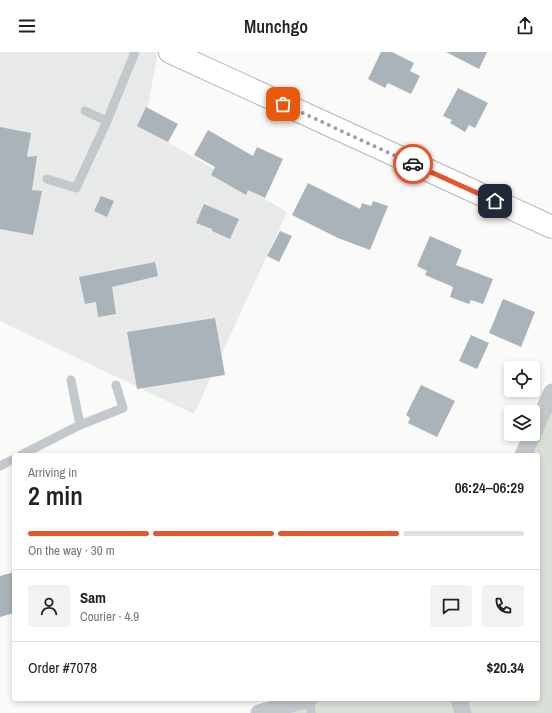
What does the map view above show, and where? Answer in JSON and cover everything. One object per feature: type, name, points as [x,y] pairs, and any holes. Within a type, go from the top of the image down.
[{"type":"street","points":[[170,52],[552,227]]},
{"type":"street","points":[[540,419],[552,392]]},
{"type":"street","points":[[524,453],[530,441]]},
{"type":"street","points":[[259,713],[302,701]]},
{"type":"street","points":[[460,701],[463,713]]},
{"type":"lane","points":[[47,179],[76,188],[107,121],[135,52]]},
{"type":"lane","points":[[85,112],[107,121]]},
{"type":"lane","points":[[71,380],[80,426]]},
{"type":"lane","points":[[25,453],[80,426],[123,408],[116,385]]},
{"type":"lane","points":[[0,466],[12,460]]},
{"type":"lane","points":[[309,701],[311,713]]},
{"type":"shaded area","points":[[0,52],[158,52],[144,128],[287,212],[194,414],[0,321]]},
{"type":"shaded area","points":[[552,401],[552,713],[260,713],[292,701],[540,701],[540,453],[526,453],[532,441],[540,441],[540,425]]},
{"type":"building","points":[[381,52],[392,52],[414,63],[410,71],[420,76],[411,94],[388,83],[385,88],[368,79]]},
{"type":"building","points":[[446,52],[487,52],[479,69]]},
{"type":"building","points":[[458,88],[488,103],[475,128],[469,125],[465,132],[450,123],[452,120],[443,116]]},
{"type":"building","points":[[146,107],[178,124],[168,142],[137,126]]},
{"type":"building","points":[[0,127],[31,133],[27,157],[37,156],[32,190],[42,191],[33,235],[0,229]]},
{"type":"building","points":[[208,130],[253,156],[257,147],[283,159],[265,198],[248,190],[246,195],[211,175],[215,167],[194,155]]},
{"type":"building","points":[[308,183],[360,209],[362,203],[371,206],[373,201],[388,206],[370,250],[338,238],[292,215]]},
{"type":"building","points":[[101,196],[114,201],[107,217],[94,211]]},
{"type":"building","points":[[204,204],[239,219],[230,239],[212,231],[212,229],[196,223]]},
{"type":"building","points":[[280,231],[292,236],[279,262],[267,256]]},
{"type":"building","points":[[430,236],[462,250],[456,265],[493,279],[483,304],[471,300],[469,304],[450,297],[453,287],[425,275],[427,271],[417,266]]},
{"type":"building","points":[[155,262],[158,276],[112,287],[116,314],[98,317],[96,302],[85,304],[79,277]]},
{"type":"building","points":[[503,299],[535,312],[521,347],[489,333]]},
{"type":"building","points":[[215,318],[225,375],[137,389],[127,332]]},
{"type":"building","points":[[471,335],[489,343],[477,369],[459,361]]},
{"type":"building","points":[[421,385],[455,401],[437,437],[408,423],[410,418],[406,415]]},
{"type":"building","points":[[12,573],[12,614],[0,617],[0,576]]},
{"type":"way so far","points":[[283,104],[413,164]]},
{"type":"route","points":[[413,164],[495,201]]}]
